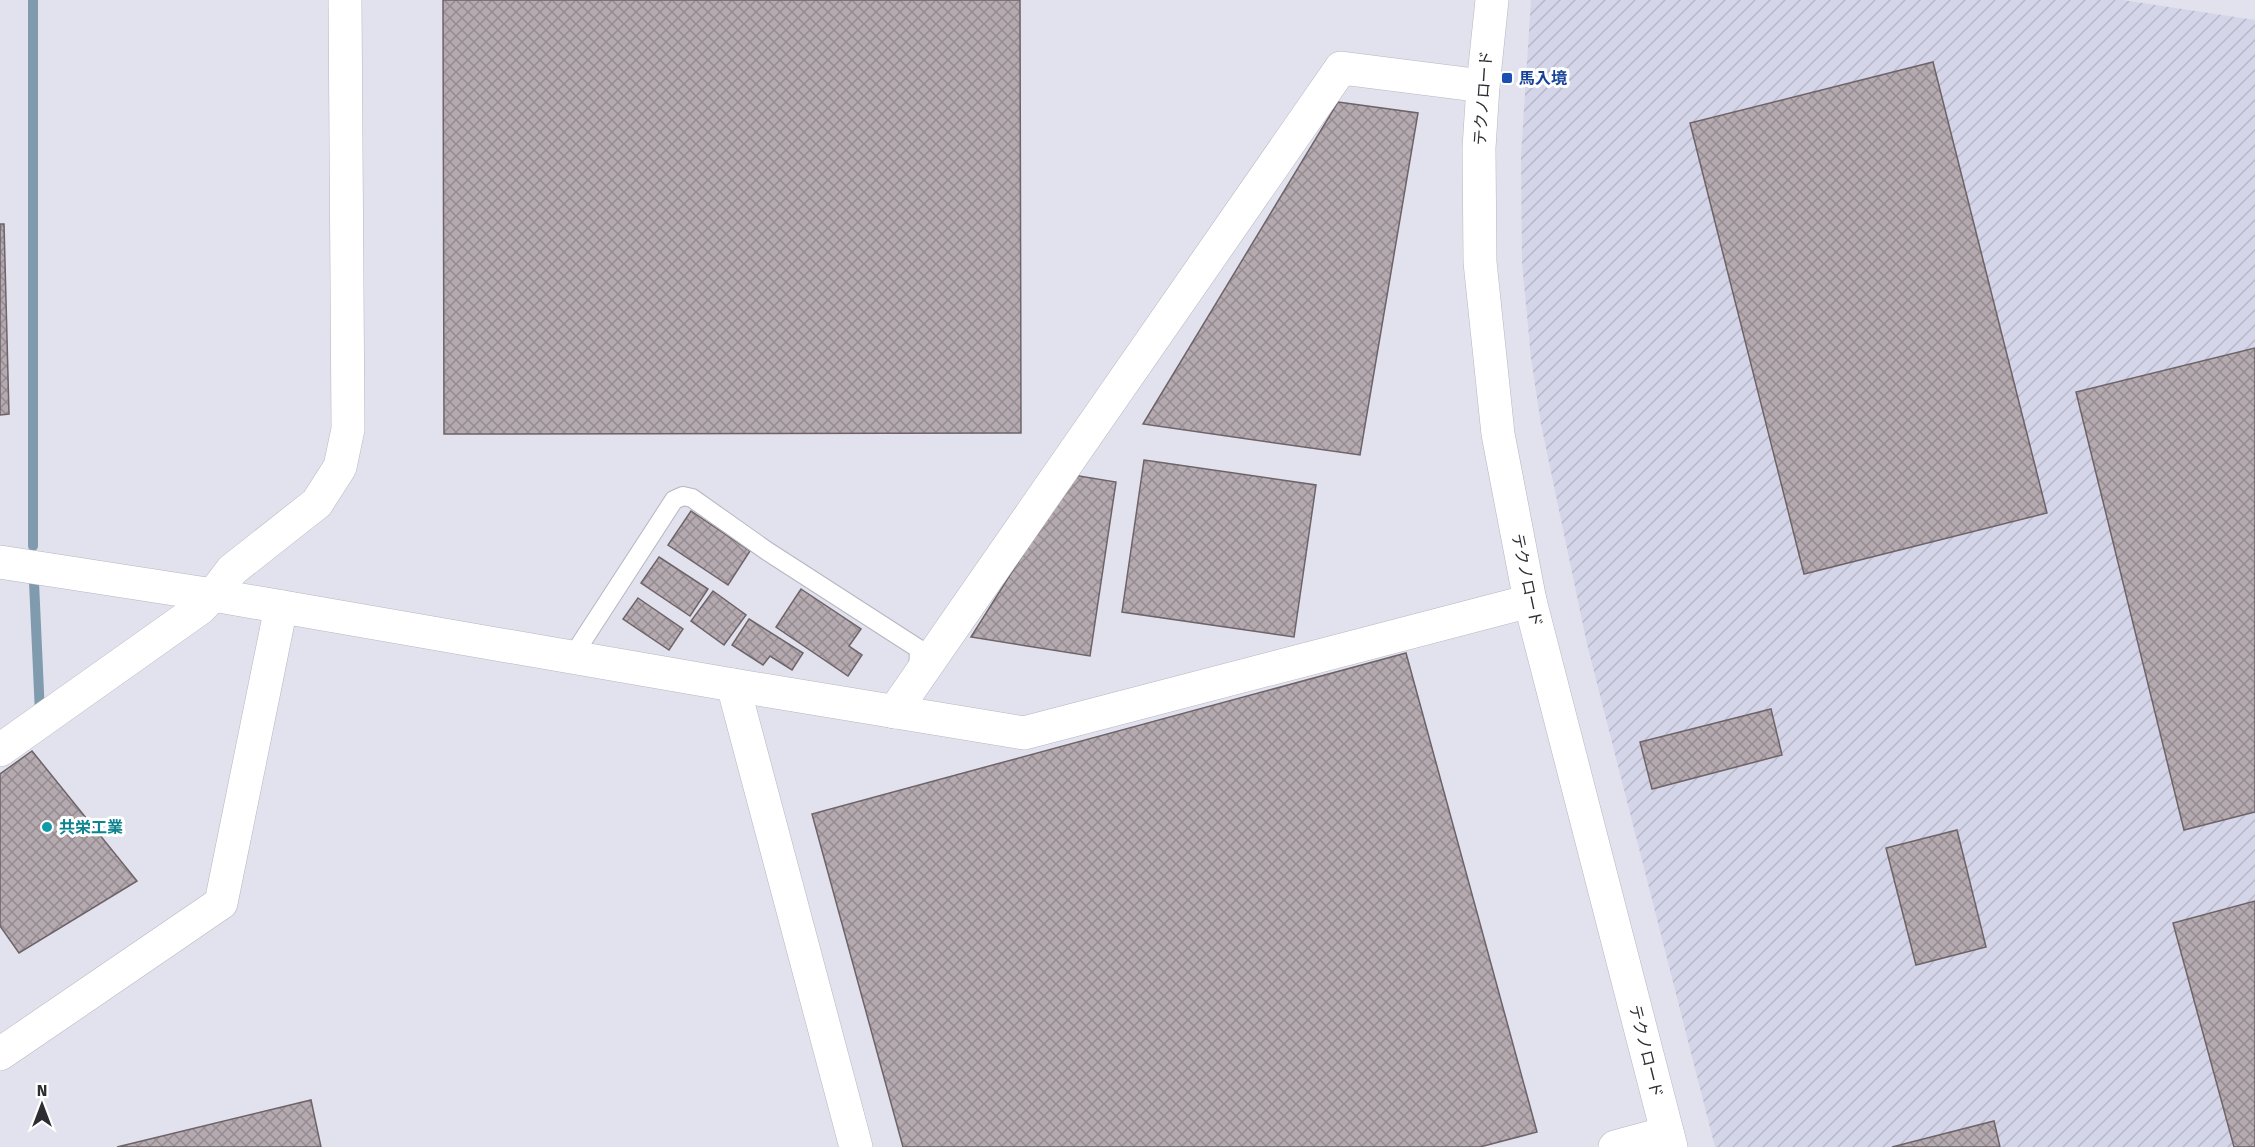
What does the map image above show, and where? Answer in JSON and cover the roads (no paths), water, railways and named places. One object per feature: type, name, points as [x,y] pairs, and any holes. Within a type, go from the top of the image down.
[{"type":"street","points":[[0,750],[199,609],[213,596],[232,570],[317,503],[340,467],[348,429],[345,0]]},
{"type":"street","name":"テクノロード","points":[[1492,0],[1482,86],[1479,148],[1480,262],[1498,434],[1530,601],[1669,1140]]},
{"type":"street","points":[[894,712],[1341,69],[1482,86]]},
{"type":"street","points":[[0,562],[281,607],[733,686],[1024,733],[1530,601]]},
{"type":"street","points":[[0,1054],[221,903],[281,607]]},
{"type":"street","points":[[733,686],[856,1147]]},
{"type":"street","points":[[1615,1147],[1669,1140]]},
{"type":"lane","points":[[572,657],[674,500],[683,496],[692,498],[767,551],[919,649],[918,677]]},
{"type":"waterway","points":[[33,0],[33,546]]},
{"type":"waterway","points":[[34,582],[40,714]]},
{"type":"place","name":"馬入境","points":[[1507,78]]},
{"type":"place","name":"共栄工業","points":[[47,827]]}]
